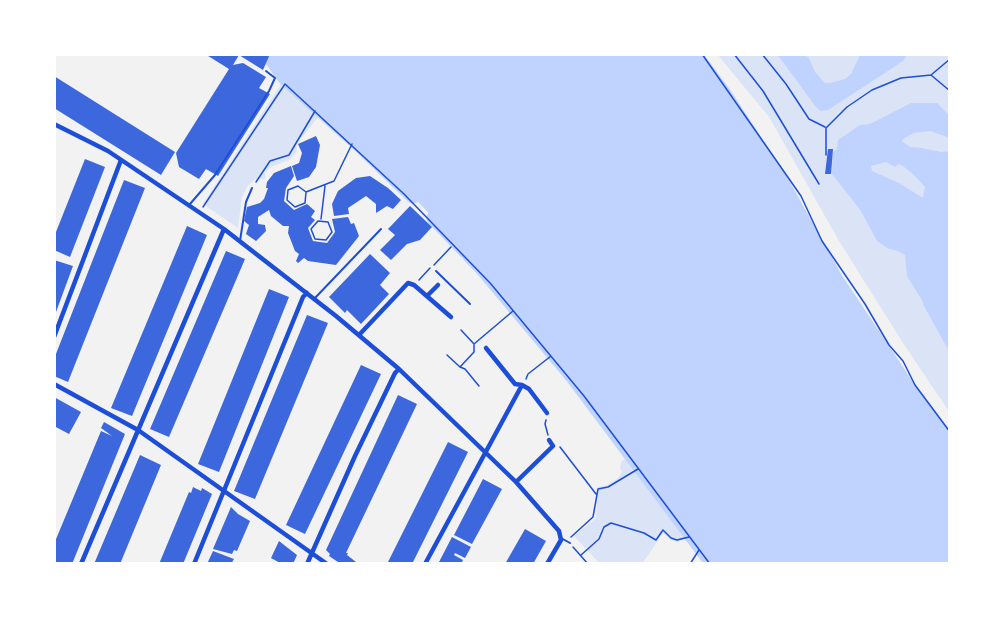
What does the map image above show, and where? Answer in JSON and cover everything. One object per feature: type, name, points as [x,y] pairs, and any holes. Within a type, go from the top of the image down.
[{"type":"street","points":[[54,124],[121,160],[224,229],[359,334],[399,369],[486,451],[559,531],[561,537],[547,564]]},
{"type":"street","points":[[54,337],[121,160]]},
{"type":"street","points":[[81,564],[224,229]]},
{"type":"street","points":[[359,334],[408,283],[414,285],[451,318]]},
{"type":"street","points":[[427,296],[438,285]]},
{"type":"street","points":[[194,564],[307,293]]},
{"type":"street","points":[[486,348],[515,384],[529,389],[547,413]]},
{"type":"street","points":[[307,564],[355,456],[399,369]]},
{"type":"street","points":[[54,384],[138,430],[327,564]]},
{"type":"street","points":[[425,564],[522,385]]},
{"type":"street","points":[[549,440],[553,446],[560,447]]},
{"type":"street","points":[[516,482],[553,446]]},
{"type":"lane","points":[[189,205],[215,175],[269,91],[275,78],[266,71]]},
{"type":"lane","points":[[240,241],[246,202],[252,188]]},
{"type":"lane","points":[[314,299],[381,229]]},
{"type":"lane","points":[[436,271],[470,304]]},
{"type":"lane","points":[[438,285],[444,279]]},
{"type":"lane","points":[[561,537],[570,542]]},
{"type":"path","points":[[702,54],[795,187],[822,241],[865,304],[889,345],[903,361],[915,385],[950,432]]},
{"type":"path","points":[[734,54],[763,91],[819,184]]},
{"type":"path","points":[[762,54],[786,84],[809,119],[826,128]]},
{"type":"path","points":[[826,155],[826,128],[847,107],[872,90],[901,78],[931,75],[950,58]]},
{"type":"path","points":[[931,75],[950,92]]},
{"type":"path","points":[[252,188],[270,161],[289,155],[315,111]]},
{"type":"path","points":[[306,192],[334,181],[352,144]]},
{"type":"path","points":[[321,221],[325,185]]},
{"type":"path","points":[[298,186],[306,192],[305,203],[295,207],[286,200],[288,190],[298,186]]},
{"type":"path","points":[[318,221],[321,221],[328,222],[332,232],[326,240],[315,239],[311,229],[318,221]]},
{"type":"path","points":[[414,285],[453,246]]},
{"type":"path","points":[[474,344],[514,310]]},
{"type":"path","points":[[460,367],[474,352],[474,344],[461,330]]},
{"type":"path","points":[[491,330],[494,334]]},
{"type":"path","points":[[447,355],[465,369],[479,386]]},
{"type":"path","points":[[522,385],[528,374],[551,355]]},
{"type":"path","points":[[547,413],[545,424],[549,440]]},
{"type":"path","points":[[560,447],[597,494]]},
{"type":"path","points":[[588,564],[570,542],[572,535],[593,517],[598,489],[608,487],[638,468]]},
{"type":"path","points":[[580,555],[599,539],[604,527],[611,523],[644,533],[656,540],[663,530],[671,538],[677,540],[689,537]]},
{"type":"path","points":[[690,564],[699,550]]},
{"type":"shaded area","points":[[717,54],[950,54],[950,413],[839,241],[769,117]]},
{"type":"shaded area","points":[[285,78],[322,112],[296,145],[297,151],[291,159],[271,167],[265,172],[265,179],[255,179],[247,187],[242,197],[238,228],[203,204]]},
{"type":"shaded area","points":[[634,457],[691,534],[677,542],[663,533],[642,564],[600,564],[574,536],[596,518],[598,487],[608,485],[618,478],[622,472],[621,462],[626,458],[629,462]]},
{"type":"water","points":[[268,54],[694,54],[724,94],[779,178],[836,280],[904,382],[950,443],[950,564],[713,564],[573,377],[481,268],[401,184],[285,78]]},
{"type":"water","points":[[777,54],[803,54],[809,58],[815,72],[825,83],[830,83],[845,79],[851,74],[859,57],[858,54],[907,54],[904,60],[897,65],[828,110],[821,111]]},
{"type":"water","points":[[911,103],[937,103],[950,116],[950,138],[930,131],[914,133],[902,141],[910,147],[941,152],[950,151],[950,353],[907,276],[905,255],[877,241],[861,211],[832,174],[833,152],[837,149],[838,140],[860,125],[870,124]],"holes":[[[886,162],[895,167],[898,164],[903,166],[925,187],[923,198],[899,183],[872,171],[871,166]]]},
{"type":"building","points":[[205,54],[270,54],[263,70],[239,55],[233,65],[243,63],[266,77],[259,88],[270,94],[218,176],[206,169],[199,179],[179,167],[176,153],[229,69]]},
{"type":"building","points":[[54,76],[175,152],[161,175],[54,108]]},
{"type":"building","points":[[316,136],[320,145],[316,167],[309,177],[297,181],[292,166],[299,163],[302,153],[298,144]]},
{"type":"building","points":[[828,149],[833,149],[831,174],[825,174]]},
{"type":"building","points":[[85,159],[105,167],[70,257],[54,250],[54,237]]},
{"type":"building","points":[[291,166],[294,176],[286,188],[284,201],[294,210],[307,204],[315,211],[311,217],[315,220],[308,228],[313,241],[327,243],[335,232],[332,219],[348,217],[351,224],[354,223],[359,236],[336,265],[308,261],[304,258],[298,263],[296,261],[299,254],[295,251],[288,233],[289,226],[283,226],[271,216],[269,210],[258,217],[258,224],[265,225],[266,231],[256,241],[246,234],[249,225],[244,221],[247,207],[260,203],[264,199],[268,188],[266,188],[267,182],[274,173]]},
{"type":"building","points":[[370,176],[401,200],[393,209],[387,206],[376,213],[376,204],[366,196],[348,208],[349,214],[334,216],[332,204],[338,191],[356,178]]},
{"type":"building","points":[[124,180],[145,188],[68,382],[54,376],[54,359]]},
{"type":"building","points":[[410,206],[432,227],[420,240],[407,244],[391,260],[380,250],[395,235],[388,229]]},
{"type":"building","points":[[187,226],[207,235],[132,416],[111,408]]},
{"type":"building","points":[[226,251],[245,259],[169,437],[150,429]]},
{"type":"building","points":[[370,254],[390,273],[380,285],[389,294],[361,324],[347,310],[345,313],[329,297]]},
{"type":"building","points":[[54,260],[73,266],[56,312],[54,311]]},
{"type":"building","points":[[269,289],[289,297],[219,472],[198,464]]},
{"type":"building","points":[[307,315],[328,323],[255,499],[234,491]]},
{"type":"building","points":[[361,365],[381,374],[305,534],[286,525]]},
{"type":"building","points":[[398,395],[417,404],[346,553],[356,562],[355,564],[341,564],[329,556],[326,550]]},
{"type":"building","points":[[54,397],[81,412],[69,434],[54,426]]},
{"type":"building","points":[[104,422],[125,434],[72,564],[54,564],[54,544],[101,431],[112,436],[101,428]]},
{"type":"building","points":[[448,442],[468,452],[412,564],[387,564]]},
{"type":"building","points":[[140,455],[161,465],[120,564],[94,564]]},
{"type":"building","points":[[483,479],[502,489],[472,544],[454,535]]},
{"type":"building","points":[[193,487],[201,491],[202,488],[212,494],[183,564],[159,564],[189,492],[191,493]]},
{"type":"building","points":[[231,507],[250,521],[237,551],[234,550],[232,554],[213,549]]},
{"type":"building","points":[[525,529],[546,541],[533,564],[505,564]]},
{"type":"building","points":[[452,537],[471,547],[465,558],[455,553],[454,555],[463,560],[461,564],[438,564]]},
{"type":"building","points":[[279,541],[297,555],[293,564],[282,564],[271,558]]},
{"type":"building","points":[[213,551],[234,559],[231,564],[207,564]]},
{"type":"waterway","points":[[268,54],[285,78],[413,196]]},
{"type":"waterway","points":[[694,54],[724,94],[779,178],[836,280],[904,382],[950,443]]},
{"type":"waterway","points":[[434,218],[481,267],[573,377],[713,564]]}]
